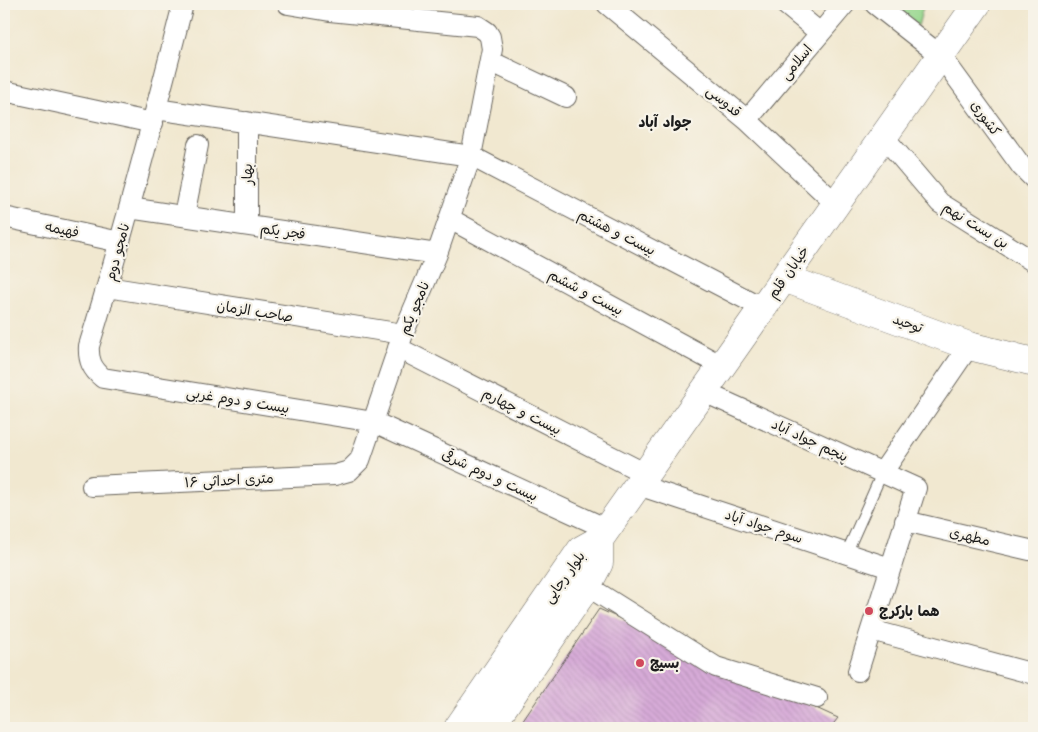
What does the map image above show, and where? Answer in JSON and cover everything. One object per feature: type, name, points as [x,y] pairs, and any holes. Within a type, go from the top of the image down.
[{"type":"main road","name":"خیابان قلم","points":[[603,535],[940,56],[960,15],[977,4]]},
{"type":"main road","name":"توحید","points":[[784,278],[969,346],[1034,362]]},
{"type":"main road","name":"بلوار رجایی","points":[[489,728],[587,586],[599,563],[603,535]]},
{"type":"main road","name":"بلوار رجایی","points":[[458,728],[581,550],[603,535]]},
{"type":"street","name":"نامجو دوم","points":[[103,378],[90,363],[88,355],[89,346],[155,116],[183,4]]},
{"type":"street","points":[[288,4],[330,11],[478,26],[487,32],[490,52],[566,97]]},
{"type":"street","name":"قدوسی","points":[[608,4],[747,120],[836,204]]},
{"type":"street","points":[[785,4],[820,33]]},
{"type":"street","name":"اسلامی","points":[[747,120],[845,4]]},
{"type":"street","name":"کشوری","points":[[875,4],[940,56],[1022,167],[1034,179]]},
{"type":"street","name":"نامجو یکم","points":[[360,460],[400,341],[437,254],[471,156],[490,52]]},
{"type":"street","points":[[4,91],[155,116],[247,122],[471,156]]},
{"type":"street","name":"بهار","points":[[247,122],[247,226]]},
{"type":"street","name":"بن بست نهم","points":[[884,137],[940,203],[1034,262]]},
{"type":"street","points":[[184,216],[198,144]]},
{"type":"street","name":"بیست و هشتم","points":[[471,156],[763,308]]},
{"type":"street","name":"فجر یکم","points":[[129,208],[437,254]]},
{"type":"street","name":"فهیمه","points":[[4,217],[120,242]]},
{"type":"street","name":"بیست و ششم","points":[[450,218],[722,366]]},
{"type":"street","name":"صاحب الزمان","points":[[107,287],[400,341]]},
{"type":"street","name":"بیست و چهارم","points":[[400,341],[642,479]]},
{"type":"street","points":[[882,473],[969,346]]},
{"type":"street","name":"بیست و دوم غربی","points":[[103,378],[374,422]]},
{"type":"street","name":"پنجم جواد آباد","points":[[704,392],[916,488],[905,521]]},
{"type":"street","name":"بیست و دوم شرقی","points":[[374,422],[603,535]]},
{"type":"street","name":"۱۶ متری احداثی","points":[[92,486],[335,475],[349,471],[360,460]]},
{"type":"street","name":"سوم جواد آباد","points":[[642,479],[846,554],[890,568]]},
{"type":"street","points":[[858,671],[905,521]]},
{"type":"street","name":"مطهری","points":[[905,521],[1034,551]]},
{"type":"street","points":[[587,586],[716,667],[817,698]]},
{"type":"street","points":[[871,630],[1034,674]]},
{"type":"lane","points":[[846,554],[882,473]]},
{"type":"green space","points":[[889,4],[924,4],[918,26]]},
{"type":"building","name":"بسیج","points":[[599,609],[838,718],[830,728],[518,728]]},
{"type":"place","name":"هما بارکرج","points":[[869,611]]},
{"type":"place","name":"بسیج","points":[[640,663]]},
{"type":"district","name":"جواد آباد","points":[[665,122]]}]
